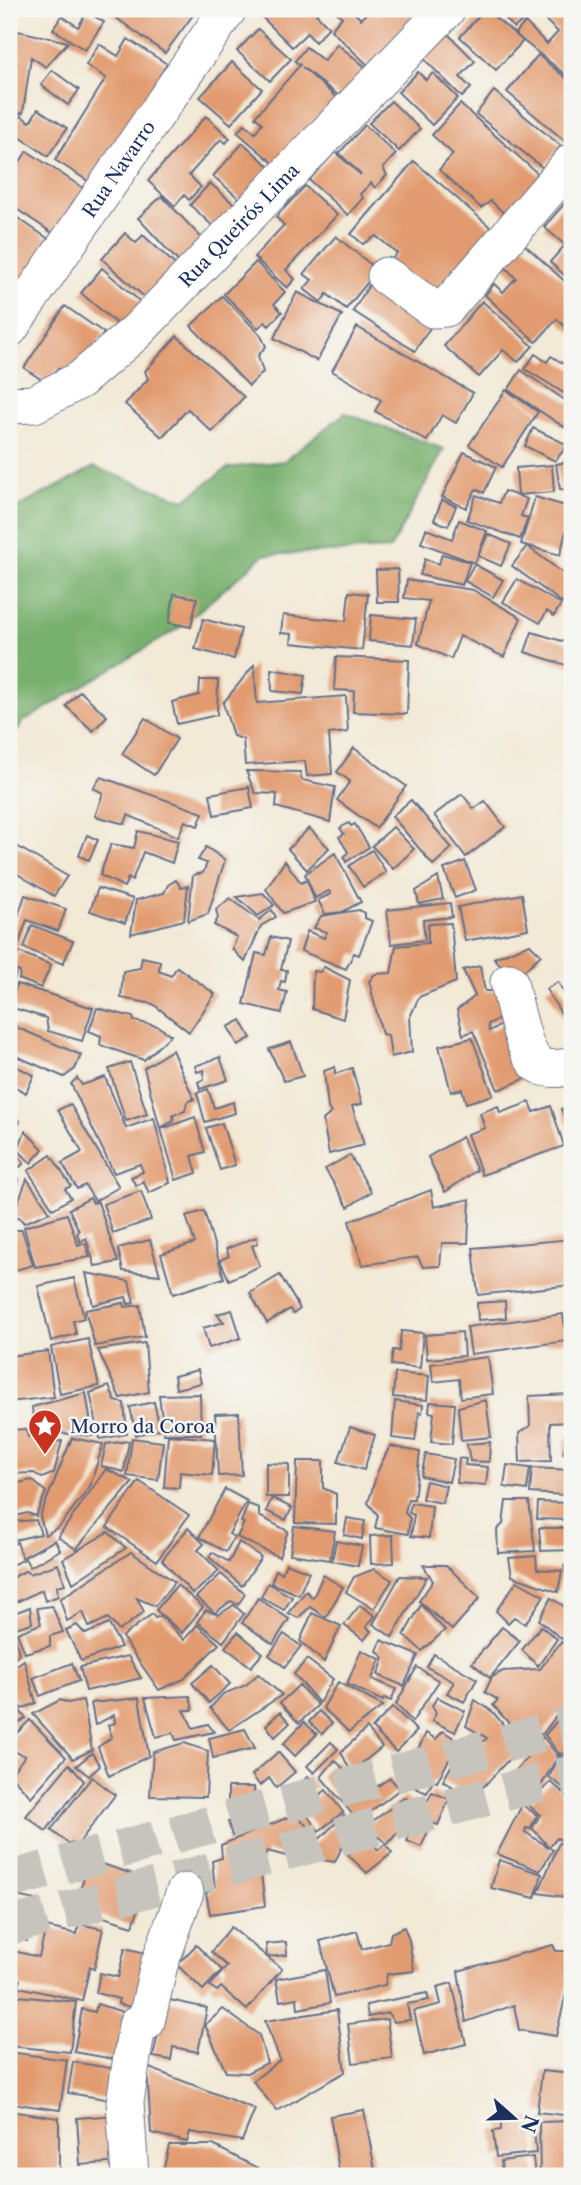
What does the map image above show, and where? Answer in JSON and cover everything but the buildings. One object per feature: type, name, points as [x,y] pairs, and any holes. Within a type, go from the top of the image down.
[{"type":"street","name":"Rua Navarro","points":[[9,329],[228,9]]},
{"type":"street","name":"Rua Queirós Lima","points":[[9,405],[34,404],[80,380],[136,332],[447,9]]},
{"type":"street","points":[[386,276],[433,309],[446,308],[572,162]]},
{"type":"street","points":[[509,982],[529,1054],[540,1066],[555,1069],[572,1066]]},
{"type":"street","points":[[130,2176],[125,2102],[137,2025],[146,2022],[159,1965],[185,1892]]},
{"type":"green space","points":[[345,413],[444,449],[390,549],[264,555],[179,628],[23,722],[9,743],[9,512],[94,467],[184,500],[228,468],[284,461]]},
{"type":"tunnel","points":[[9,1880],[572,1725]]},
{"type":"tunnel","points":[[9,1926],[572,1774]]},
{"type":"place","name":"Morro da Coroa","points":[[45,1456]]}]
